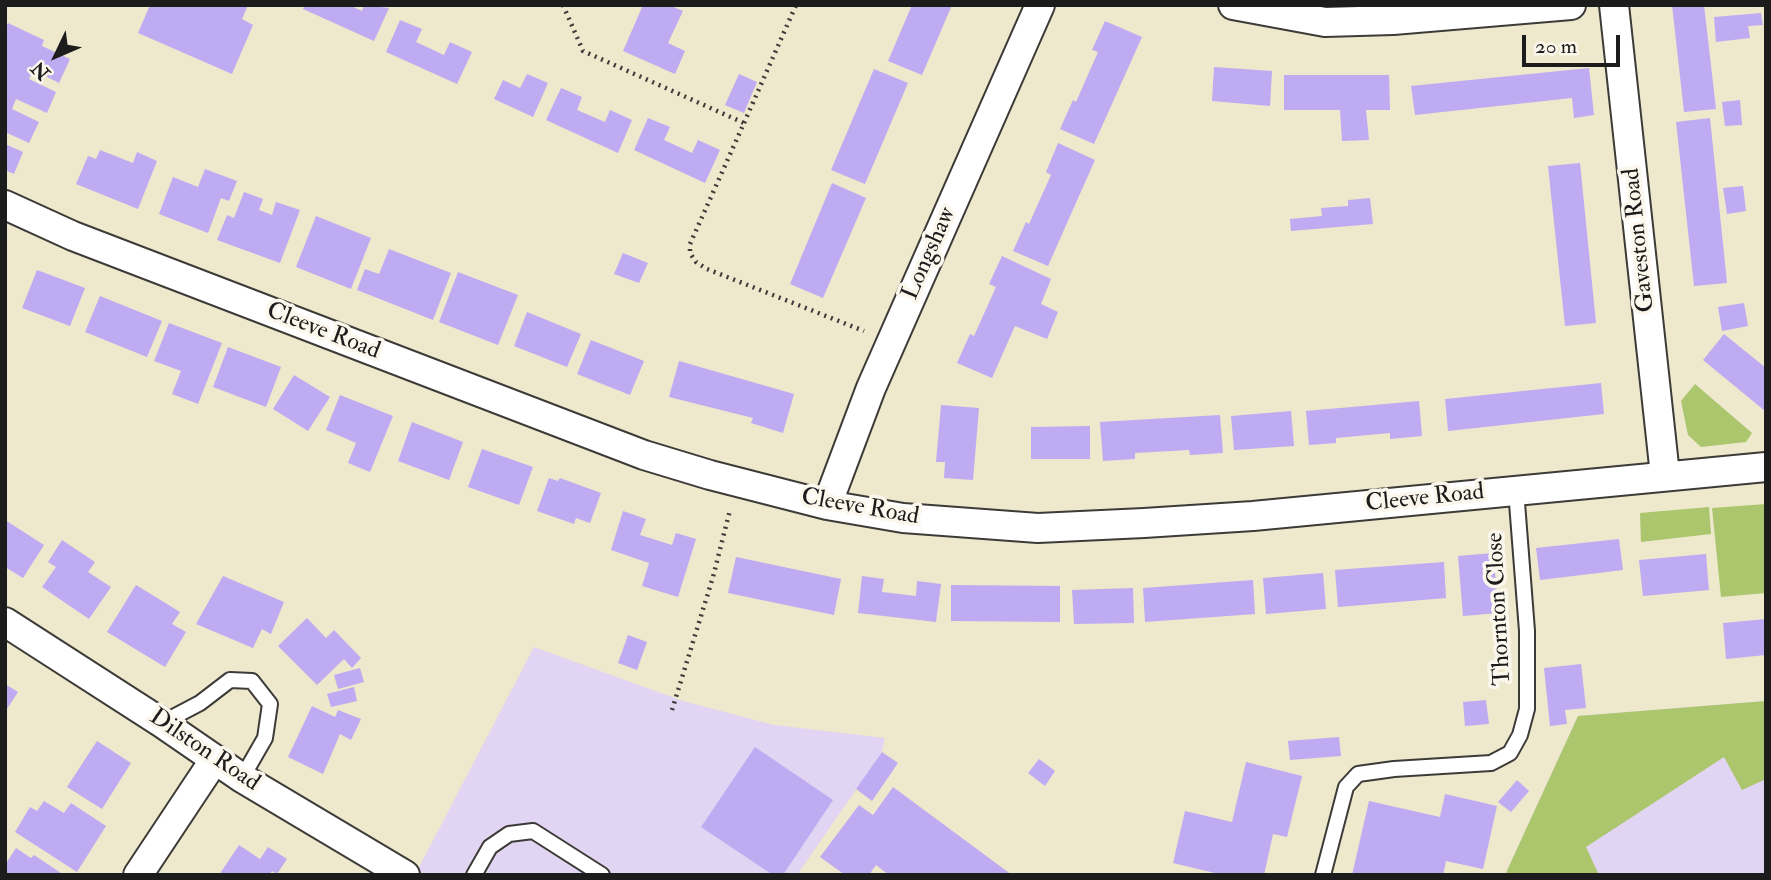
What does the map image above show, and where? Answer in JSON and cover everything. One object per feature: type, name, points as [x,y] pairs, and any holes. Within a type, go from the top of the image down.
[{"type":"street","name":"Longshaw","points":[[827,505],[870,388],[1041,5]]},
{"type":"street","points":[[1234,5],[1325,22],[1393,20],[1571,5]]},
{"type":"street","name":"Gaveston Road","points":[[1614,5],[1665,475]]},
{"type":"street","name":"Cleeve Road","points":[[5,205],[73,236],[631,450],[737,482],[827,505],[902,518],[1038,528],[1253,516],[1766,467]]},
{"type":"street","name":"Dilston Road","points":[[5,622],[242,778],[405,875]]},
{"type":"street","points":[[138,875],[215,759]]},
{"type":"lane","name":"Thornton Close","points":[[1323,875],[1346,787],[1358,774],[1491,763],[1510,753],[1520,735],[1527,709],[1527,631],[1516,490]]},
{"type":"lane","points":[[162,723],[200,703],[230,680],[252,681],[270,704],[265,738],[242,778]]},
{"type":"lane","points":[[474,875],[489,847],[509,834],[533,831],[602,875]]},
{"type":"path","points":[[563,5],[583,51],[744,123]]},
{"type":"path","points":[[796,5],[690,244],[690,253],[707,270],[891,342]]},
{"type":"path","points":[[671,710],[713,577],[737,482]]},
{"type":"shaded area","points":[[534,647],[683,701],[774,725],[885,738],[882,752],[797,875],[415,875]]},
{"type":"shaded area","points":[[1766,701],[1766,875],[1505,875],[1578,716]]},
{"type":"green space","points":[[1695,384],[1752,433],[1746,442],[1701,447],[1688,435],[1681,401]]},
{"type":"green space","points":[[1766,504],[1766,593],[1721,597],[1712,508]]},
{"type":"green space","points":[[1709,507],[1711,534],[1641,542],[1640,513]]},
{"type":"green space","points":[[1766,701],[1766,779],[1742,790],[1724,757],[1586,847],[1599,875],[1505,875],[1578,716]]},
{"type":"building","points":[[150,5],[248,5],[242,19],[253,25],[232,74],[138,33]]},
{"type":"building","points":[[305,5],[349,5],[362,11],[364,5],[389,8],[374,41],[303,9]]},
{"type":"building","points":[[643,5],[669,5],[683,11],[668,43],[685,51],[675,74],[623,51]]},
{"type":"building","points":[[912,5],[952,5],[922,75],[888,61]]},
{"type":"building","points":[[1672,5],[1704,5],[1716,109],[1684,112]]},
{"type":"building","points":[[1761,13],[1763,25],[1748,26],[1750,38],[1716,42],[1714,17]]},
{"type":"building","points":[[400,20],[422,29],[416,42],[444,55],[450,42],[472,52],[457,84],[386,52]]},
{"type":"building","points":[[1105,21],[1142,37],[1094,144],[1060,129],[1073,100],[1076,102],[1098,52],[1092,50]]},
{"type":"building","points":[[8,23],[44,40],[42,46],[70,59],[59,83],[33,70],[29,79],[56,92],[47,113],[16,99],[12,109],[39,122],[29,143],[5,132],[5,29]]},
{"type":"building","points":[[1214,67],[1272,71],[1270,106],[1212,101]]},
{"type":"building","points":[[1589,68],[1594,115],[1574,118],[1572,98],[1415,115],[1411,86]]},
{"type":"building","points":[[874,69],[908,83],[865,184],[831,170]]},
{"type":"building","points":[[527,74],[548,83],[533,117],[494,99],[503,80],[520,88]]},
{"type":"building","points":[[739,74],[757,82],[744,113],[725,105]]},
{"type":"building","points":[[1284,75],[1389,75],[1390,110],[1366,110],[1369,140],[1342,141],[1340,110],[1284,110]]},
{"type":"building","points":[[561,88],[582,97],[577,110],[605,122],[610,110],[632,120],[618,153],[546,120]]},
{"type":"building","points":[[1740,100],[1742,125],[1725,126],[1722,102]]},
{"type":"building","points":[[648,118],[670,127],[664,140],[692,153],[698,140],[720,150],[705,183],[634,150]]},
{"type":"building","points":[[1710,118],[1727,283],[1694,286],[1676,122]]},
{"type":"building","points":[[1058,143],[1095,160],[1048,266],[1013,251],[1026,222],[1029,224],[1051,175],[1046,172]]},
{"type":"building","points":[[5,144],[23,152],[14,174],[5,170]]},
{"type":"building","points":[[100,150],[133,163],[137,152],[157,161],[138,209],[76,184],[88,156],[96,159]]},
{"type":"building","points":[[1580,163],[1596,323],[1565,326],[1548,166]]},
{"type":"building","points":[[205,169],[237,181],[229,201],[221,198],[208,233],[159,214],[173,177],[198,187]]},
{"type":"building","points":[[832,183],[866,198],[823,298],[790,284]]},
{"type":"building","points":[[1743,186],[1746,211],[1727,214],[1723,188]]},
{"type":"building","points":[[244,192],[263,199],[259,210],[272,215],[276,202],[300,210],[280,263],[217,240],[227,215],[234,218]]},
{"type":"building","points":[[1370,198],[1373,224],[1291,231],[1290,219],[1322,216],[1321,208],[1348,206],[1348,200]]},
{"type":"building","points":[[316,216],[371,238],[351,289],[296,267]]},
{"type":"building","points":[[389,249],[451,273],[433,320],[357,290],[365,269],[379,274]]},
{"type":"building","points":[[623,253],[648,263],[639,283],[614,274]]},
{"type":"building","points":[[1002,256],[1051,279],[1041,304],[1058,312],[1047,339],[1015,326],[992,378],[957,363],[970,334],[974,336],[996,287],[989,284]]},
{"type":"building","points":[[37,270],[85,288],[70,326],[22,308]]},
{"type":"building","points":[[458,272],[518,295],[498,345],[439,322]]},
{"type":"building","points":[[100,296],[162,321],[147,357],[85,332]]},
{"type":"building","points":[[1744,303],[1748,326],[1722,331],[1718,307]]},
{"type":"building","points":[[527,312],[581,334],[567,367],[514,346]]},
{"type":"building","points":[[169,323],[222,343],[198,404],[172,394],[181,371],[154,361]]},
{"type":"building","points":[[1724,334],[1766,368],[1765,411],[1703,360]]},
{"type":"building","points":[[591,340],[644,361],[630,395],[577,374]]},
{"type":"building","points":[[228,347],[281,367],[266,407],[213,387]]},
{"type":"building","points":[[679,361],[794,394],[783,433],[751,423],[753,418],[669,397]]},
{"type":"building","points":[[294,375],[330,397],[308,431],[273,409]]},
{"type":"building","points":[[1601,383],[1604,414],[1448,431],[1445,399]]},
{"type":"building","points":[[340,395],[393,416],[370,472],[348,463],[356,443],[326,430]]},
{"type":"building","points":[[1419,401],[1422,436],[1390,439],[1390,433],[1336,438],[1336,443],[1309,445],[1306,411]]},
{"type":"building","points":[[941,405],[979,408],[973,480],[944,478],[945,462],[936,462]]},
{"type":"building","points":[[1291,411],[1294,446],[1234,450],[1231,416]]},
{"type":"building","points":[[1220,415],[1223,453],[1190,455],[1189,450],[1135,453],[1135,459],[1103,461],[1100,422]]},
{"type":"building","points":[[412,422],[463,442],[449,480],[398,461]]},
{"type":"building","points":[[1090,426],[1090,459],[1031,459],[1031,427]]},
{"type":"building","points":[[482,449],[533,467],[519,505],[468,487]]},
{"type":"building","points":[[549,478],[558,481],[560,478],[601,493],[590,523],[576,518],[574,524],[537,511]]},
{"type":"building","points":[[623,511],[646,519],[640,535],[672,545],[676,533],[696,539],[678,597],[642,586],[649,563],[611,550]]},
{"type":"building","points":[[5,520],[44,545],[23,578],[5,567]]},
{"type":"building","points":[[1619,539],[1623,570],[1540,580],[1536,548]]},
{"type":"building","points":[[62,540],[95,562],[88,572],[111,587],[89,619],[42,587],[56,567],[48,562]]},
{"type":"building","points":[[1493,553],[1499,613],[1463,616],[1458,556]]},
{"type":"building","points":[[1706,554],[1709,590],[1643,596],[1639,560]]},
{"type":"building","points":[[736,557],[841,579],[834,615],[728,593]]},
{"type":"building","points":[[1444,562],[1446,598],[1338,607],[1335,570]]},
{"type":"building","points":[[1323,573],[1326,609],[1266,614],[1263,578]]},
{"type":"building","points":[[223,576],[284,602],[271,634],[262,629],[253,648],[196,624]]},
{"type":"building","points":[[862,576],[884,579],[882,592],[916,596],[917,581],[941,584],[936,622],[858,613]]},
{"type":"building","points":[[1253,580],[1255,614],[1145,622],[1143,588]]},
{"type":"building","points":[[136,585],[180,612],[172,624],[186,632],[165,667],[107,632]]},
{"type":"building","points":[[951,585],[1060,586],[1060,622],[951,621]]},
{"type":"building","points":[[1133,588],[1134,623],[1074,624],[1072,590]]},
{"type":"building","points":[[307,618],[326,638],[334,630],[361,658],[352,668],[344,659],[317,685],[278,646]]},
{"type":"building","points":[[1766,619],[1766,655],[1726,659],[1723,623]]},
{"type":"building","points":[[628,635],[647,642],[637,670],[618,663]]},
{"type":"building","points":[[1581,664],[1586,708],[1565,710],[1567,724],[1550,726],[1544,668]]},
{"type":"building","points":[[360,668],[364,682],[338,689],[334,675]]},
{"type":"building","points":[[5,684],[18,692],[5,712]]},
{"type":"building","points":[[354,687],[357,701],[331,707],[327,694]]},
{"type":"building","points":[[1486,700],[1489,724],[1465,726],[1463,702]]},
{"type":"building","points":[[312,706],[335,717],[338,710],[361,719],[351,740],[340,734],[323,774],[288,757]]},
{"type":"building","points":[[1339,737],[1341,756],[1290,760],[1288,741]]},
{"type":"building","points":[[97,741],[131,763],[102,809],[67,787]]},
{"type":"building","points":[[755,747],[833,800],[783,875],[773,875],[701,827]]},
{"type":"building","points":[[882,752],[898,763],[872,801],[856,789]]},
{"type":"building","points":[[1039,759],[1055,771],[1045,786],[1028,773]]},
{"type":"building","points":[[1246,762],[1302,776],[1287,837],[1273,834],[1264,875],[1223,875],[1173,863],[1185,811],[1232,822]]},
{"type":"building","points":[[1517,780],[1529,791],[1511,812],[1498,802]]},
{"type":"building","points":[[893,787],[1012,875],[889,875],[876,865],[869,875],[845,875],[820,857],[859,805],[873,815]]},
{"type":"building","points":[[1445,794],[1497,806],[1483,869],[1446,861],[1443,875],[1352,875],[1369,801],[1440,817]]},
{"type":"building","points":[[44,801],[64,813],[71,803],[106,826],[77,872],[15,832],[30,807],[37,811]]},
{"type":"building","points":[[239,845],[260,859],[268,847],[287,859],[277,874],[272,871],[269,875],[219,875]]},
{"type":"building","points":[[16,848],[31,858],[34,855],[64,875],[5,875],[5,865]]}]
